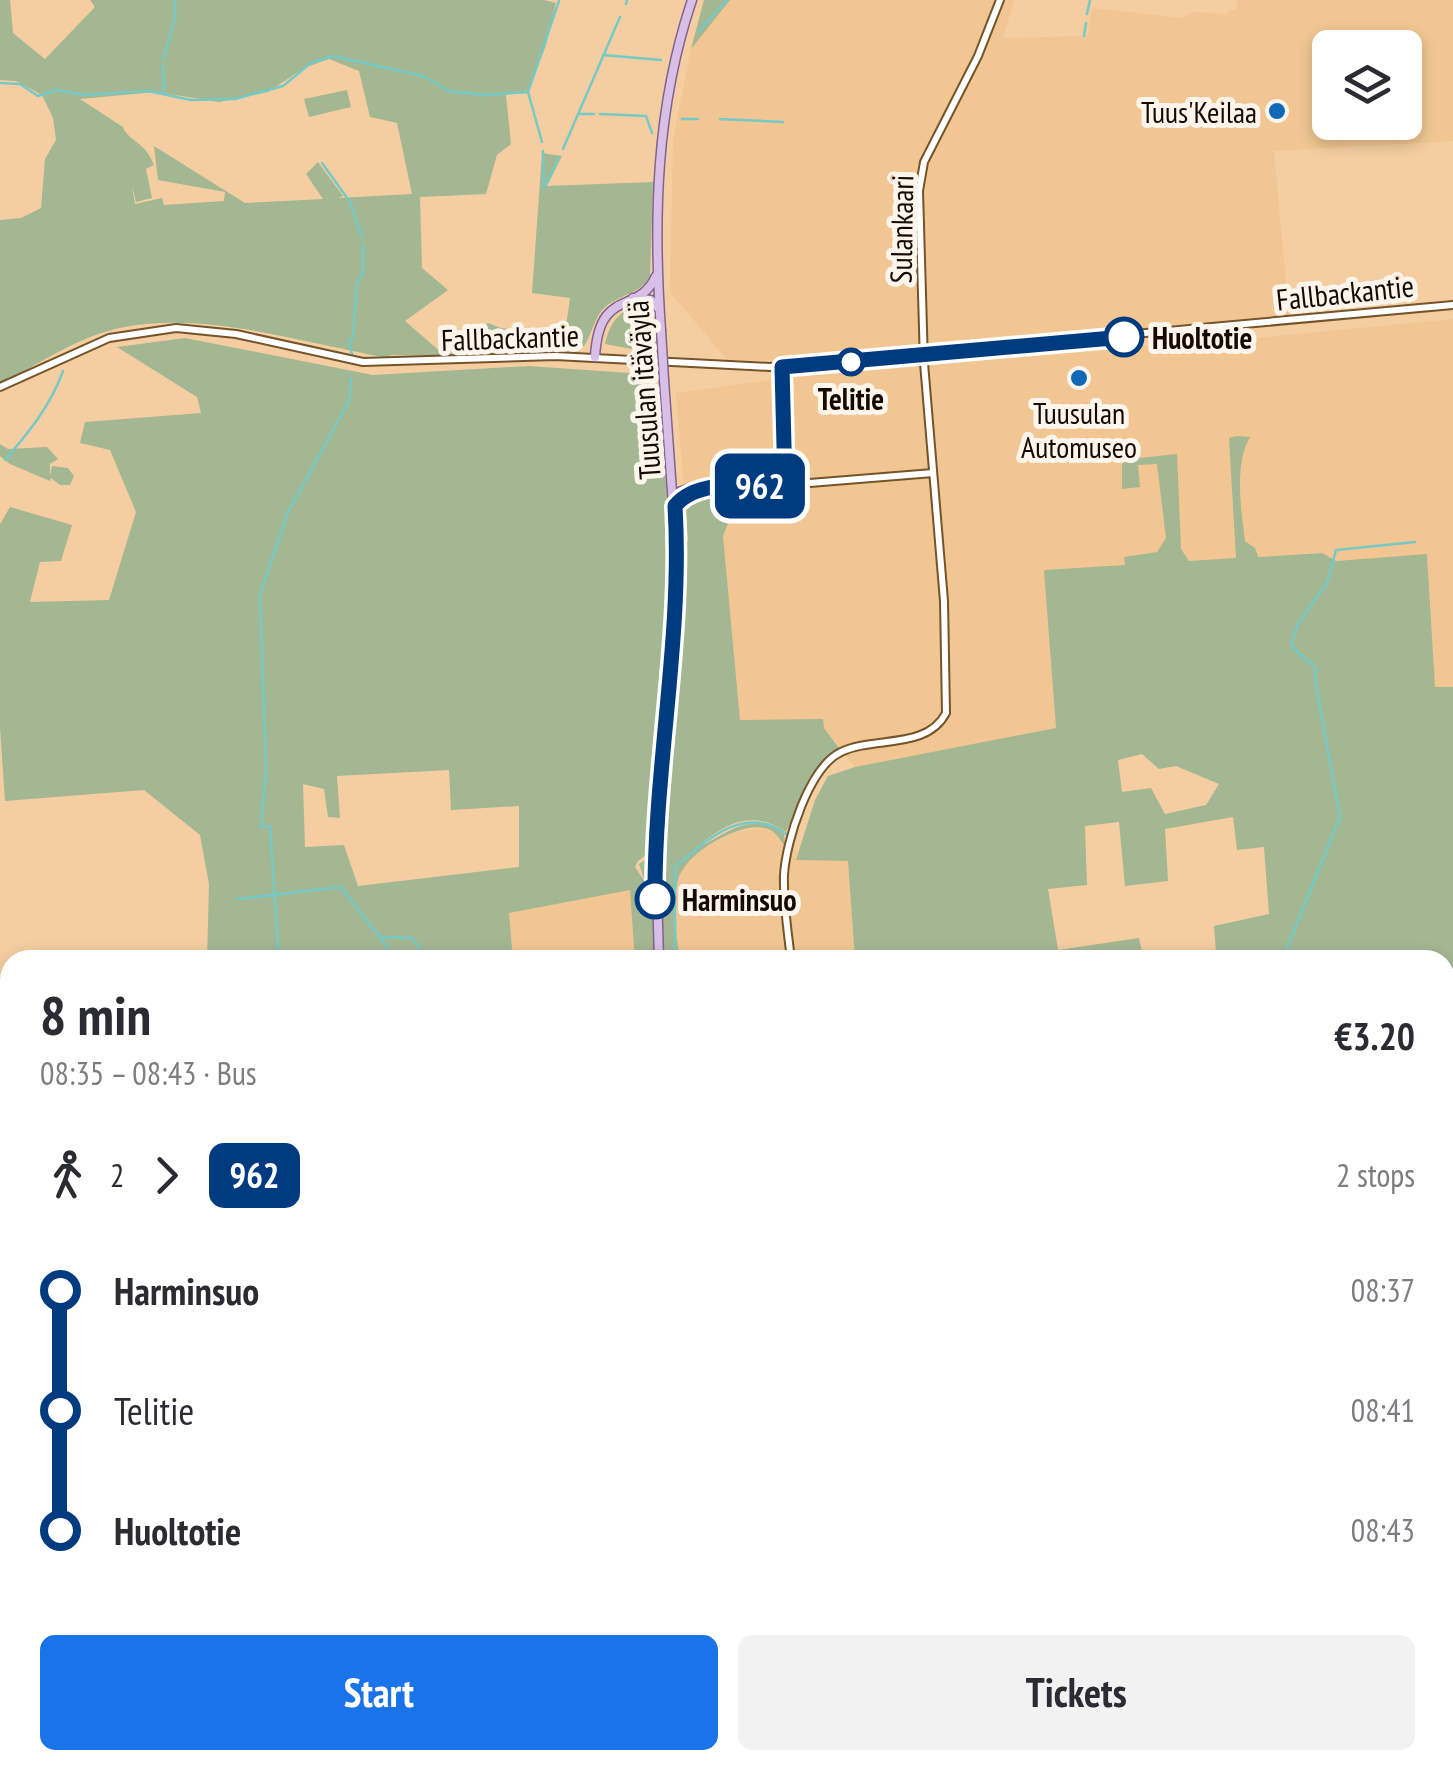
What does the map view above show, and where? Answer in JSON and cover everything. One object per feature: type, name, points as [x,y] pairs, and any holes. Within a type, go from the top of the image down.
[{"type":"main road","name":"Tuusulan itäväylä","points":[[659,950],[655,867],[675,618],[675,501],[657,273],[660,150],[676,56],[692,0]]},
{"type":"main road","points":[[595,358],[597,335],[604,318],[617,305],[648,290],[657,273]]},
{"type":"main road","points":[[633,298],[651,300],[660,310]]},
{"type":"main road","points":[[672,476],[682,486],[785,485]]},
{"type":"main road","points":[[675,501],[686,489],[730,486]]},
{"type":"street","name":"Sulankaari","points":[[790,950],[784,874],[808,790],[825,764],[844,750],[935,729],[946,713],[924,356],[919,191],[924,162],[978,56],[1000,0]]},
{"type":"street","name":"Fallbackantie","points":[[0,387],[108,338],[176,328],[236,334],[363,362],[595,358],[782,367],[1453,305]]},
{"type":"street","points":[[782,367],[785,485],[932,472]]},
{"type":"shaded area","points":[[704,0],[1014,0],[1003,38],[1087,36],[1092,8],[1182,18],[1194,12],[1227,14],[1230,9],[1236,10],[1237,0],[1453,0],[1453,141],[1274,151],[1289,315],[859,358],[728,361],[670,292],[673,139]]},
{"type":"shaded area","points":[[1453,319],[1453,687],[1435,688],[1427,555],[1335,561],[1322,553],[1045,570],[1056,728],[855,767],[824,728],[822,719],[740,721],[723,536],[739,494],[685,501],[676,393],[772,377],[930,366],[1063,349],[1182,345]]},
{"type":"shaded area","points":[[763,828],[772,831],[785,846],[798,851],[797,860],[848,861],[854,950],[512,950],[508,913],[630,890],[659,864],[686,865],[732,832]]},
{"type":"green space","points":[[0,0],[10,0],[13,33],[45,59],[95,7],[90,0],[556,3],[529,90],[506,95],[511,144],[497,155],[486,194],[420,197],[422,268],[448,290],[405,321],[443,354],[488,323],[536,332],[535,349],[389,358],[257,331],[157,323],[92,336],[0,384],[0,220],[21,218],[41,208],[45,159],[56,140],[53,118],[42,95],[16,81],[0,80]],"holes":[[[329,59],[359,71],[370,117],[397,123],[412,194],[338,198],[343,196],[318,162],[306,174],[323,199],[245,203],[154,146],[158,180],[225,192],[224,201],[164,205],[162,198],[135,204],[132,186],[136,202],[152,198],[146,169],[154,165],[150,157],[123,127],[80,99],[156,92],[219,102],[268,92],[304,68]]]},
{"type":"green space","points":[[704,0],[730,0],[691,49]]},
{"type":"green space","points":[[347,90],[351,107],[309,117],[304,99]]},
{"type":"green space","points":[[542,153],[562,156],[547,186],[653,182],[650,276],[641,287],[603,309],[584,346],[563,348],[570,298],[532,293]]},
{"type":"green space","points":[[643,302],[652,316],[657,350],[653,353],[605,344],[618,317]]},
{"type":"green space","points":[[185,338],[373,375],[529,366],[644,374],[659,403],[669,521],[653,850],[635,867],[645,882],[639,864],[653,855],[651,890],[648,888],[655,950],[634,950],[630,890],[509,913],[512,950],[207,950],[209,884],[200,835],[144,790],[5,801],[0,728],[0,524],[10,507],[72,525],[61,561],[40,562],[30,602],[109,600],[136,512],[110,450],[80,443],[85,422],[201,413],[197,397],[117,347]],"holes":[[[449,770],[451,810],[519,806],[519,867],[358,886],[344,845],[305,847],[303,784],[324,789],[328,817],[340,818],[337,776]]]},
{"type":"green space","points":[[1237,436],[1250,437],[1240,473],[1241,501],[1245,541],[1255,548],[1258,557],[1322,553],[1336,561],[1427,554],[1435,687],[1453,687],[1453,950],[1216,950],[1214,926],[1269,914],[1264,847],[1237,850],[1233,817],[1165,829],[1168,881],[1125,886],[1119,822],[1085,826],[1087,885],[1048,889],[1058,950],[854,950],[848,861],[796,860],[815,800],[828,776],[855,767],[1056,728],[1044,570],[1125,565],[1124,557],[1157,552],[1166,538],[1157,464],[1138,465],[1140,487],[1122,489],[1122,464],[1129,459],[1177,454],[1181,549],[1189,561],[1236,558],[1229,438]],"holes":[[[1142,754],[1159,769],[1176,766],[1219,784],[1206,805],[1165,814],[1151,788],[1122,792],[1118,760]]]},
{"type":"green space","points":[[0,444],[8,449],[47,447],[58,459],[50,464],[50,477],[52,466],[68,468],[74,476],[70,485],[60,485],[10,464],[0,456]]},
{"type":"green space","points":[[740,493],[723,536],[740,720],[823,719],[824,728],[839,748],[809,778],[786,832],[761,821],[738,822],[696,848],[748,824],[771,827],[784,834],[785,846],[768,829],[744,829],[716,841],[691,860],[676,889],[679,950],[663,950],[659,864],[678,654],[682,554],[688,540],[685,501]]},
{"type":"green space","points":[[1139,938],[1142,950],[1058,950]]},
{"type":"waterway","points":[[163,60],[175,19],[175,0]]},
{"type":"waterway","points":[[626,4],[627,0]]},
{"type":"waterway","points":[[698,32],[727,0]]},
{"type":"waterway","points":[[1087,14],[1090,0]]},
{"type":"waterway","points":[[542,142],[528,92],[559,1]]},
{"type":"waterway","points":[[563,149],[620,17]]},
{"type":"waterway","points":[[1084,36],[1086,23]]},
{"type":"waterway","points":[[603,55],[661,60]]},
{"type":"waterway","points":[[235,99],[283,86],[311,63],[333,56],[423,76],[449,91],[485,95],[528,92]]},
{"type":"waterway","points":[[163,65],[164,93]]},
{"type":"waterway","points":[[0,83],[20,84],[38,96],[56,90],[85,95],[148,91],[191,100],[233,99]]},
{"type":"waterway","points":[[580,114],[594,114]]},
{"type":"waterway","points":[[600,114],[646,116],[652,133]]},
{"type":"waterway","points":[[682,119],[698,119]]},
{"type":"waterway","points":[[720,119],[783,122]]},
{"type":"waterway","points":[[543,151],[544,189]]},
{"type":"waterway","points":[[547,183],[559,158]]},
{"type":"waterway","points":[[322,163],[350,202],[362,237]]},
{"type":"waterway","points":[[352,354],[349,342],[353,337],[357,284],[363,272],[363,244]]},
{"type":"waterway","points":[[5,460],[46,407],[63,371]]},
{"type":"waterway","points":[[278,950],[270,826],[261,827],[266,769],[260,594],[288,512],[349,401],[351,378]]},
{"type":"waterway","points":[[1286,950],[1340,817],[1316,668],[1293,648],[1292,641],[1298,624],[1327,583],[1336,550],[1415,542]]},
{"type":"waterway","points":[[707,841],[736,825],[756,822],[786,834]]},
{"type":"waterway","points":[[675,950],[675,867],[705,842]]},
{"type":"waterway","points":[[237,899],[341,887],[389,950]]},
{"type":"waterway","points":[[381,937],[412,938],[421,950]]},
{"type":"bus line","name":"962","points":[[655,899],[676,604],[675,506],[688,494],[706,490],[785,485],[782,367],[1124,337]]},
{"type":"place","name":"Tuus'Keilaa","points":[[1277,111]]},
{"type":"place","name":"Huoltotie","points":[[1124,337]]},
{"type":"place","name":"Telitie","points":[[851,362]]},
{"type":"place","name":"Tuusulan Automuseo","points":[[1079,378]]},
{"type":"place","name":"Harminsuo","points":[[655,899]]}]
